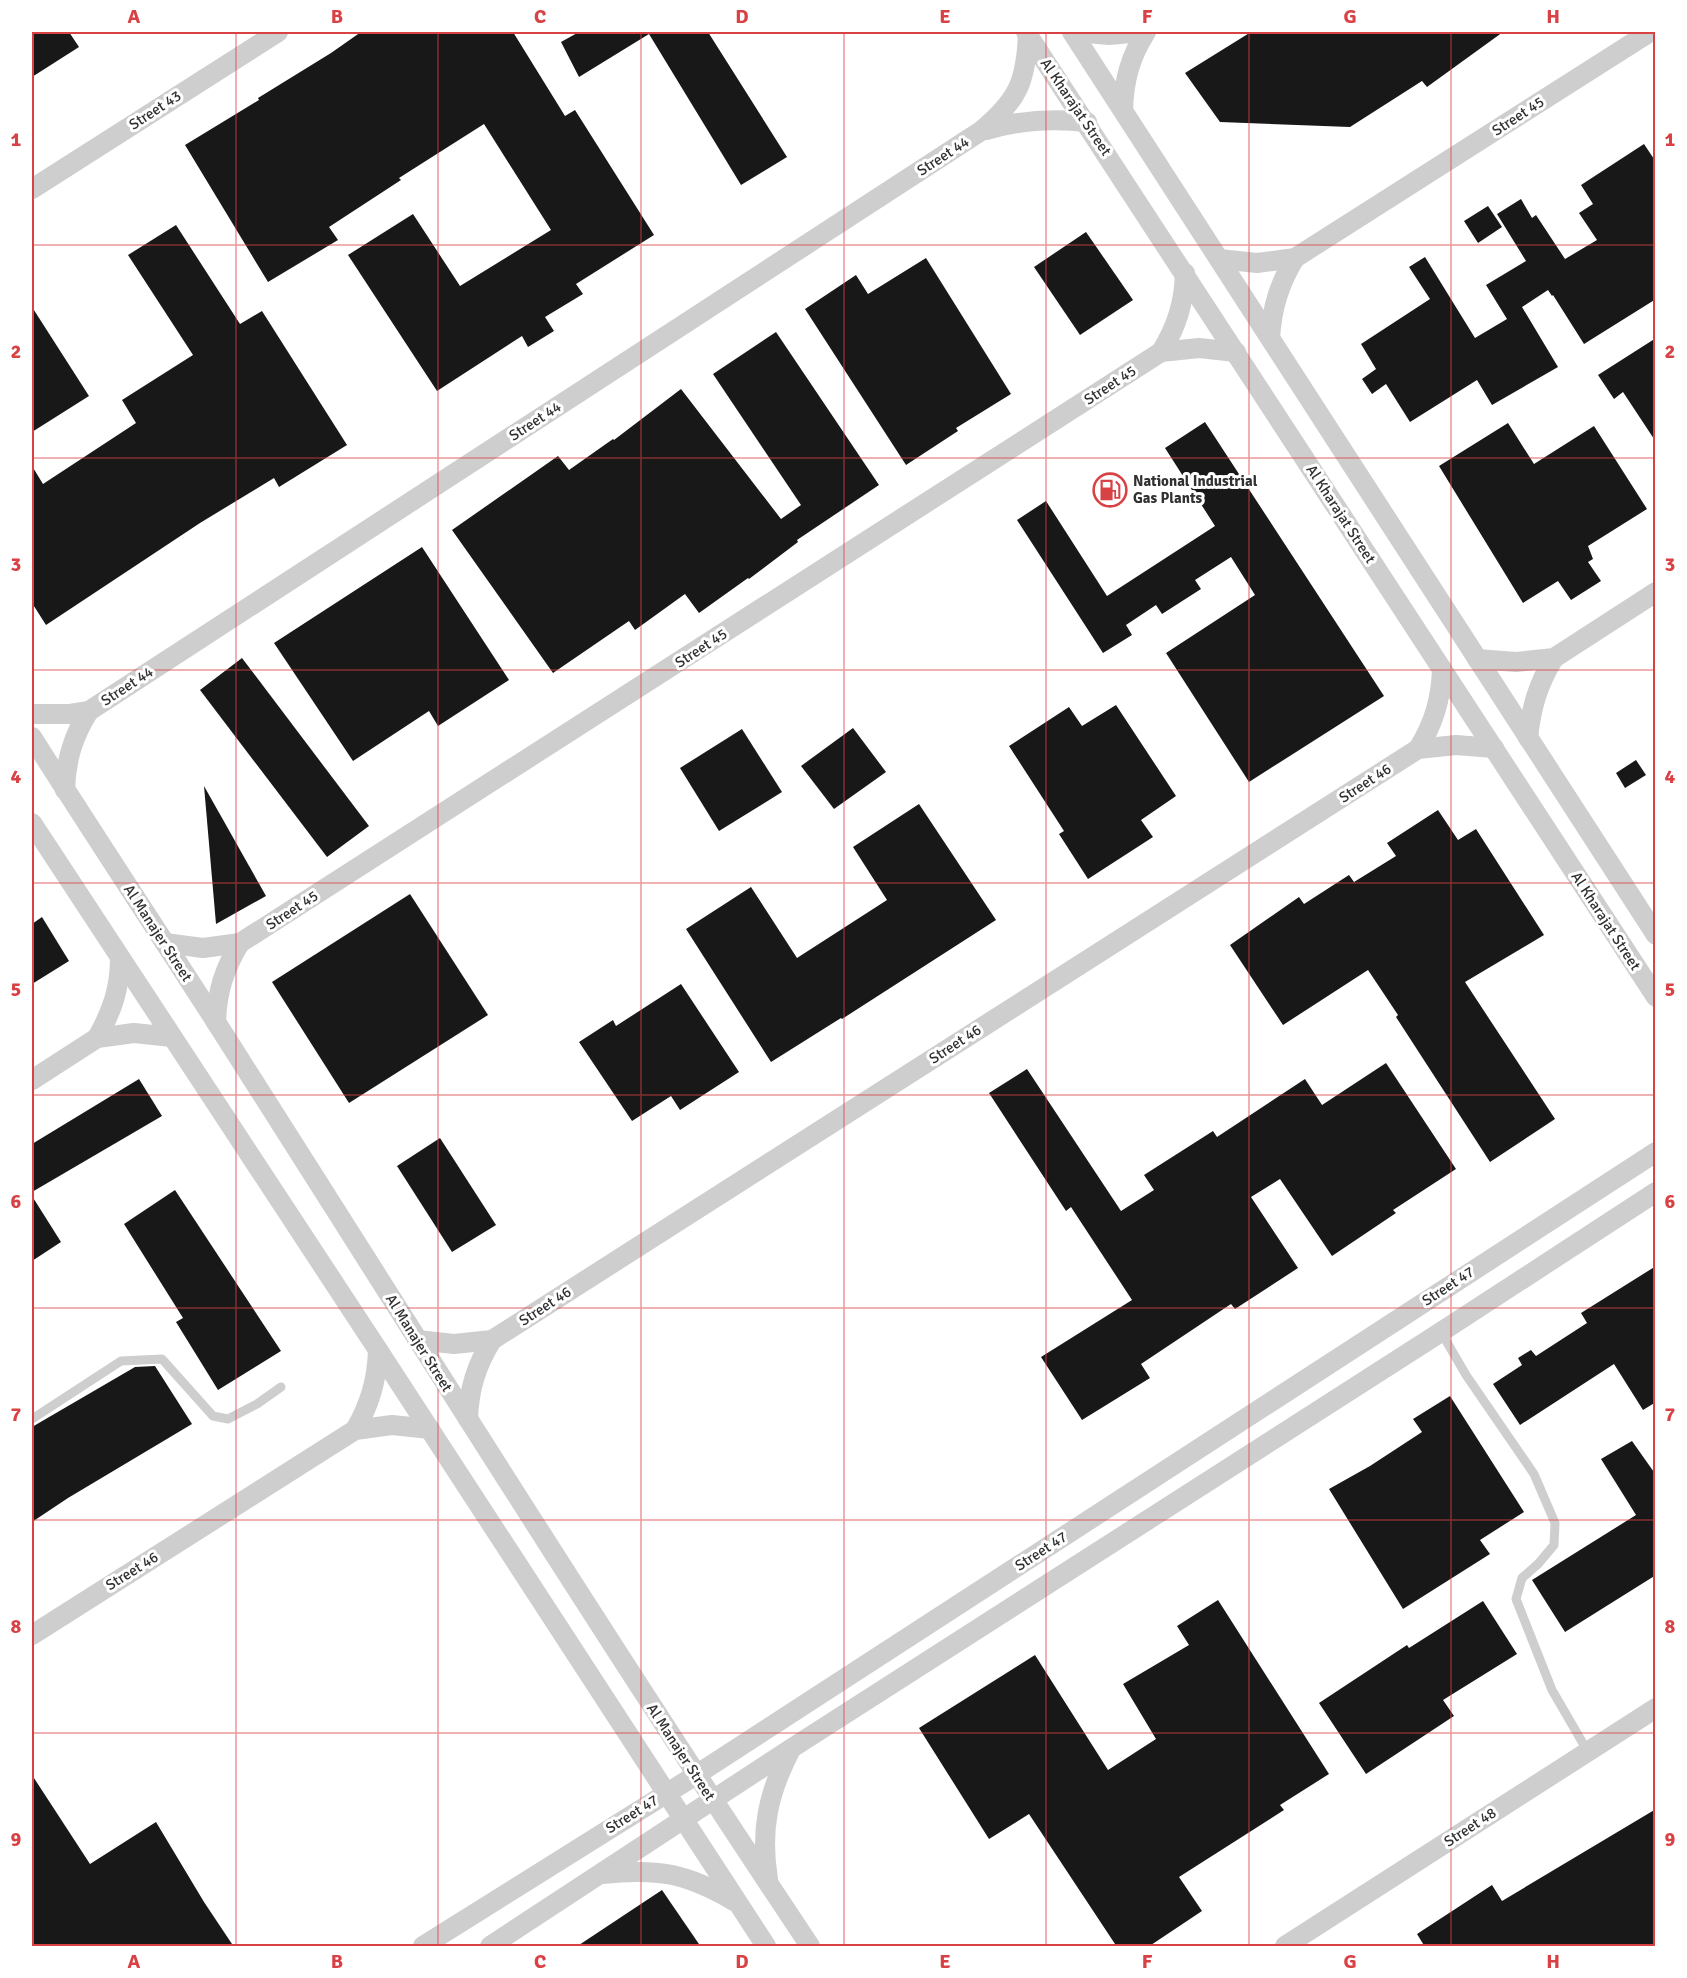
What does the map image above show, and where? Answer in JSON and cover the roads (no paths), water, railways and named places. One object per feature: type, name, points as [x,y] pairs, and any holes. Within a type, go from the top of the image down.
[{"type":"street","name":"Street 43","points":[[32,189],[278,32]]},
{"type":"street","points":[[1074,32],[1109,35],[1144,32]]},
{"type":"street","points":[[1074,32],[1656,935]]},
{"type":"street","points":[[1123,110],[1128,68],[1144,32]]},
{"type":"street","name":"Street 45","points":[[1219,259],[1257,263],[1295,258],[1650,32]]},
{"type":"street","name":"Al Kharajat Street","points":[[1027,33],[1656,997]]},
{"type":"street","name":"Street 44","points":[[32,714],[61,715],[89,711],[981,131],[1002,113],[1018,89],[1027,62],[1027,33]]},
{"type":"street","name":"Street 44","points":[[981,131],[1033,120],[1060,119],[1087,122]]},
{"type":"street","name":"Street 45","points":[[1270,338],[1271,317],[1276,296],[1295,258]]},
{"type":"street","name":"Street 45","points":[[165,943],[203,948],[240,943],[1161,352],[1180,314],[1185,273]]},
{"type":"street","name":"Street 45","points":[[1161,352],[1199,348],[1236,352]]},
{"type":"street","points":[[1528,738],[1535,696],[1554,658],[1656,592]]},
{"type":"street","points":[[1477,659],[1515,662],[1554,658]]},
{"type":"street","name":"Street 46","points":[[468,1419],[473,1378],[492,1340],[1418,749],[1430,731],[1437,711],[1442,669]]},
{"type":"street","name":"Street 44","points":[[65,790],[70,748],[89,711]]},
{"type":"street","name":"Al Manajer Street","points":[[32,737],[712,1800],[810,1947]]},
{"type":"street","name":"Street 46","points":[[1418,749],[1456,745],[1494,748]]},
{"type":"street","points":[[32,823],[430,1429],[766,1947]]},
{"type":"street","name":"Street 45","points":[[216,1022],[221,981],[240,943]]},
{"type":"street","points":[[97,1038],[116,1000],[120,979],[120,958]]},
{"type":"street","points":[[32,1080],[97,1038],[134,1033],[172,1037]]},
{"type":"street","name":"Street 47","points":[[423,1947],[696,1775],[1656,1152]]},
{"type":"street","name":"Street 47","points":[[490,1947],[792,1748],[1656,1192]]},
{"type":"street","name":"Street 46","points":[[417,1340],[454,1344],[492,1340]]},
{"type":"street","points":[[355,1430],[373,1392],[378,1350]]},
{"type":"street","name":"Street 46","points":[[32,1635],[355,1430],[392,1425],[430,1429]]},
{"type":"street","name":"Street 48","points":[[1285,1947],[1656,1708]]},
{"type":"street","points":[[769,1885],[764,1857],[769,1800],[778,1773],[792,1748]]},
{"type":"street","points":[[599,1875],[636,1871],[672,1874],[707,1885],[739,1904]]},
{"type":"lane","points":[[1441,1332],[1466,1375],[1534,1474],[1555,1523],[1554,1545],[1522,1578],[1515,1599],[1552,1690],[1588,1752]]},
{"type":"lane","points":[[32,1419],[121,1361],[162,1359],[213,1416],[228,1419],[257,1404],[281,1387]]},
{"type":"place","name":"National Industrial Gas Plants","points":[[1110,490]]}]
